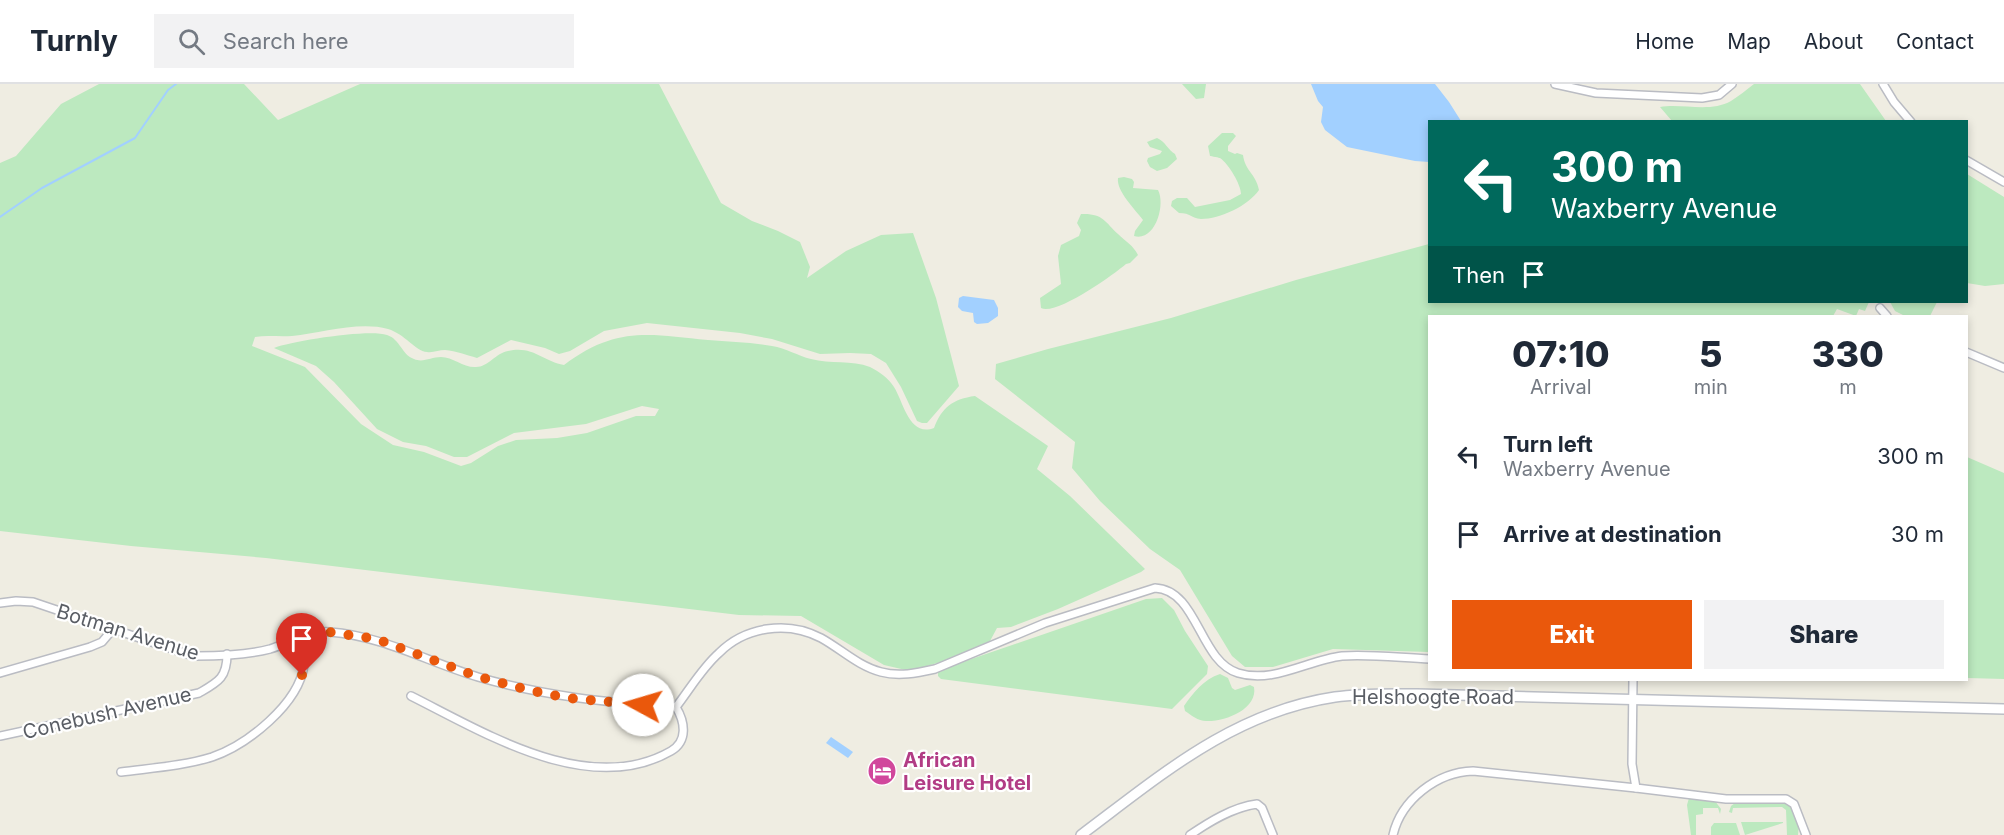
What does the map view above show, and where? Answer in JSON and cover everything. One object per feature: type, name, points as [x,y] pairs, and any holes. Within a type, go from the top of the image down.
[{"type":"main road","name":"Helshoogte Road","points":[[1081,835],[1195,750],[1237,727],[1270,714],[1333,697],[1373,694],[2004,709]]},
{"type":"street","points":[[1555,84],[1660,96],[1712,97],[1724,92],[1732,84]]},
{"type":"street","points":[[1883,84],[1909,120]]},
{"type":"street","points":[[1968,161],[2004,182]]},
{"type":"street","points":[[1880,308],[1886,315]]},
{"type":"street","points":[[1968,353],[2004,368]]},
{"type":"street","points":[[411,696],[520,749],[552,759],[599,767],[629,765],[658,757],[676,747],[683,734],[683,725],[676,707],[717,654],[734,640],[751,632],[783,628],[802,632],[818,637],[857,662],[880,672],[899,675],[918,673],[935,669],[1045,623],[1155,588],[1164,589],[1179,598],[1220,662],[1239,674],[1273,675],[1339,657],[1428,659]]},
{"type":"street","name":"Botman Avenue","points":[[0,603],[33,602],[187,654],[209,656],[266,650],[322,631],[376,639],[476,676],[528,690],[568,698],[676,707]]},
{"type":"street","points":[[0,673],[90,647],[102,642],[113,629]]},
{"type":"street","points":[[121,772],[211,757],[227,751],[250,737],[281,708],[302,675],[304,653],[298,638]]},
{"type":"street","name":"Conebush Avenue","points":[[0,736],[199,693],[220,680],[225,672],[226,654]]},
{"type":"street","points":[[1633,681],[1632,764],[1636,788]]},
{"type":"street","points":[[1393,835],[1396,824],[1406,808],[1428,786],[1448,775],[1473,771],[1726,799],[1786,799],[1794,804],[1806,835]]},
{"type":"street","points":[[1190,835],[1224,815],[1248,805],[1257,804],[1262,808],[1273,835]]},
{"type":"green space","points":[[99,84],[244,84],[278,120],[360,84],[659,84],[721,203],[752,221],[800,242],[810,267],[807,278],[846,251],[881,235],[913,233],[936,298],[959,386],[927,423],[917,421],[901,387],[886,363],[871,354],[820,354],[772,339],[740,333],[647,323],[604,331],[570,351],[559,354],[545,348],[511,340],[477,358],[443,350],[423,351],[394,331],[365,326],[292,336],[255,337],[252,346],[305,367],[361,424],[393,445],[424,452],[461,466],[471,463],[498,446],[516,440],[557,438],[587,433],[636,416],[655,416],[659,409],[642,406],[586,424],[514,433],[467,457],[454,457],[426,446],[403,442],[377,429],[334,382],[316,366],[274,348],[330,337],[377,334],[391,337],[410,357],[417,360],[445,357],[467,366],[476,367],[484,365],[504,352],[524,350],[564,365],[583,352],[617,338],[650,335],[764,345],[782,348],[806,358],[863,365],[877,371],[889,381],[908,417],[919,428],[934,428],[949,405],[960,399],[975,396],[1048,446],[1037,469],[1070,496],[1145,569],[1058,609],[1011,627],[997,628],[990,641],[944,661],[910,671],[884,665],[801,616],[739,615],[266,558],[0,531],[0,163],[16,156],[61,104]]},
{"type":"green space","points":[[1182,84],[1206,84],[1204,98],[1196,99]]},
{"type":"green space","points":[[1754,84],[1860,84],[1885,120],[1671,120],[1660,107],[1705,107],[1723,105]]},
{"type":"green space","points":[[1222,133],[1233,133],[1236,136],[1228,146],[1228,151],[1243,155],[1259,190],[1241,206],[1217,217],[1201,219],[1179,213],[1171,206],[1172,201],[1177,198],[1187,198],[1195,207],[1230,200],[1241,194],[1237,180],[1227,165],[1220,158],[1210,156],[1208,146]]},
{"type":"green space","points":[[1157,138],[1175,154],[1177,159],[1167,168],[1157,171],[1150,167],[1147,161],[1148,158],[1162,151],[1150,147],[1147,142]]},
{"type":"green space","points":[[1968,175],[2004,197],[2004,284],[1985,286],[1968,283]]},
{"type":"green space","points":[[1118,178],[1132,179],[1133,188],[1158,190],[1161,204],[1157,221],[1148,233],[1141,236],[1134,236],[1143,220],[1123,194],[1118,183]]},
{"type":"green space","points":[[1081,214],[1094,215],[1103,219],[1132,246],[1138,255],[1130,263],[1071,300],[1048,309],[1041,308],[1040,298],[1061,284],[1058,256],[1061,245],[1079,236],[1081,230],[1077,223]]},
{"type":"green space","points":[[1428,244],[1428,303],[1869,303],[1865,311],[1859,309],[1856,315],[1837,309],[1834,315],[1428,315],[1428,652],[1333,649],[1273,667],[1245,667],[1232,656],[1180,570],[1150,549],[1100,501],[1072,468],[1075,442],[995,379],[996,364],[1171,318],[1296,280]]},
{"type":"green space","points":[[1891,303],[1936,303],[1930,315],[1903,315],[1895,311]]},
{"type":"green space","points":[[1968,457],[2004,473],[2004,679],[1968,678]]},
{"type":"green space","points":[[1162,598],[1174,610],[1208,666],[1207,674],[1172,709],[941,679],[938,676],[938,672],[951,666],[1146,599]]},
{"type":"green space","points":[[1220,674],[1228,678],[1235,690],[1250,685],[1254,687],[1254,695],[1246,708],[1239,713],[1214,721],[1200,720],[1185,711],[1184,706],[1195,691],[1209,679]]},
{"type":"green space","points":[[1689,798],[1715,801],[1721,809],[1720,814],[1718,808],[1703,808],[1703,814],[1696,815],[1696,835],[1691,835],[1687,805]]},
{"type":"green space","points":[[1784,802],[1793,807],[1799,824],[1798,835],[1787,835],[1786,810],[1782,807],[1733,808],[1732,813],[1729,812],[1735,803]]},
{"type":"green space","points":[[1741,822],[1783,822],[1783,823],[1745,835]]},
{"type":"green space","points":[[1714,823],[1736,823],[1740,835],[1711,835],[1711,827]]},
{"type":"water","points":[[1311,84],[1435,84],[1460,120],[1428,120],[1428,162],[1415,161],[1347,147],[1325,130],[1321,122],[1323,107]]},
{"type":"water","points":[[963,296],[994,300],[998,308],[998,316],[988,323],[977,324],[974,322],[973,313],[962,311],[958,307],[959,298]]},
{"type":"water","points":[[831,737],[853,752],[848,758],[826,743]]},
{"type":"waterway","points":[[0,217],[42,188],[135,138],[168,90],[176,84]]},
{"type":"place","name":"African Leisure Hotel","points":[[882,771]]},
{"type":"route","points":[[302,675],[304,653],[298,638],[322,631],[376,639],[476,676],[528,690],[568,698],[643,705]]}]
